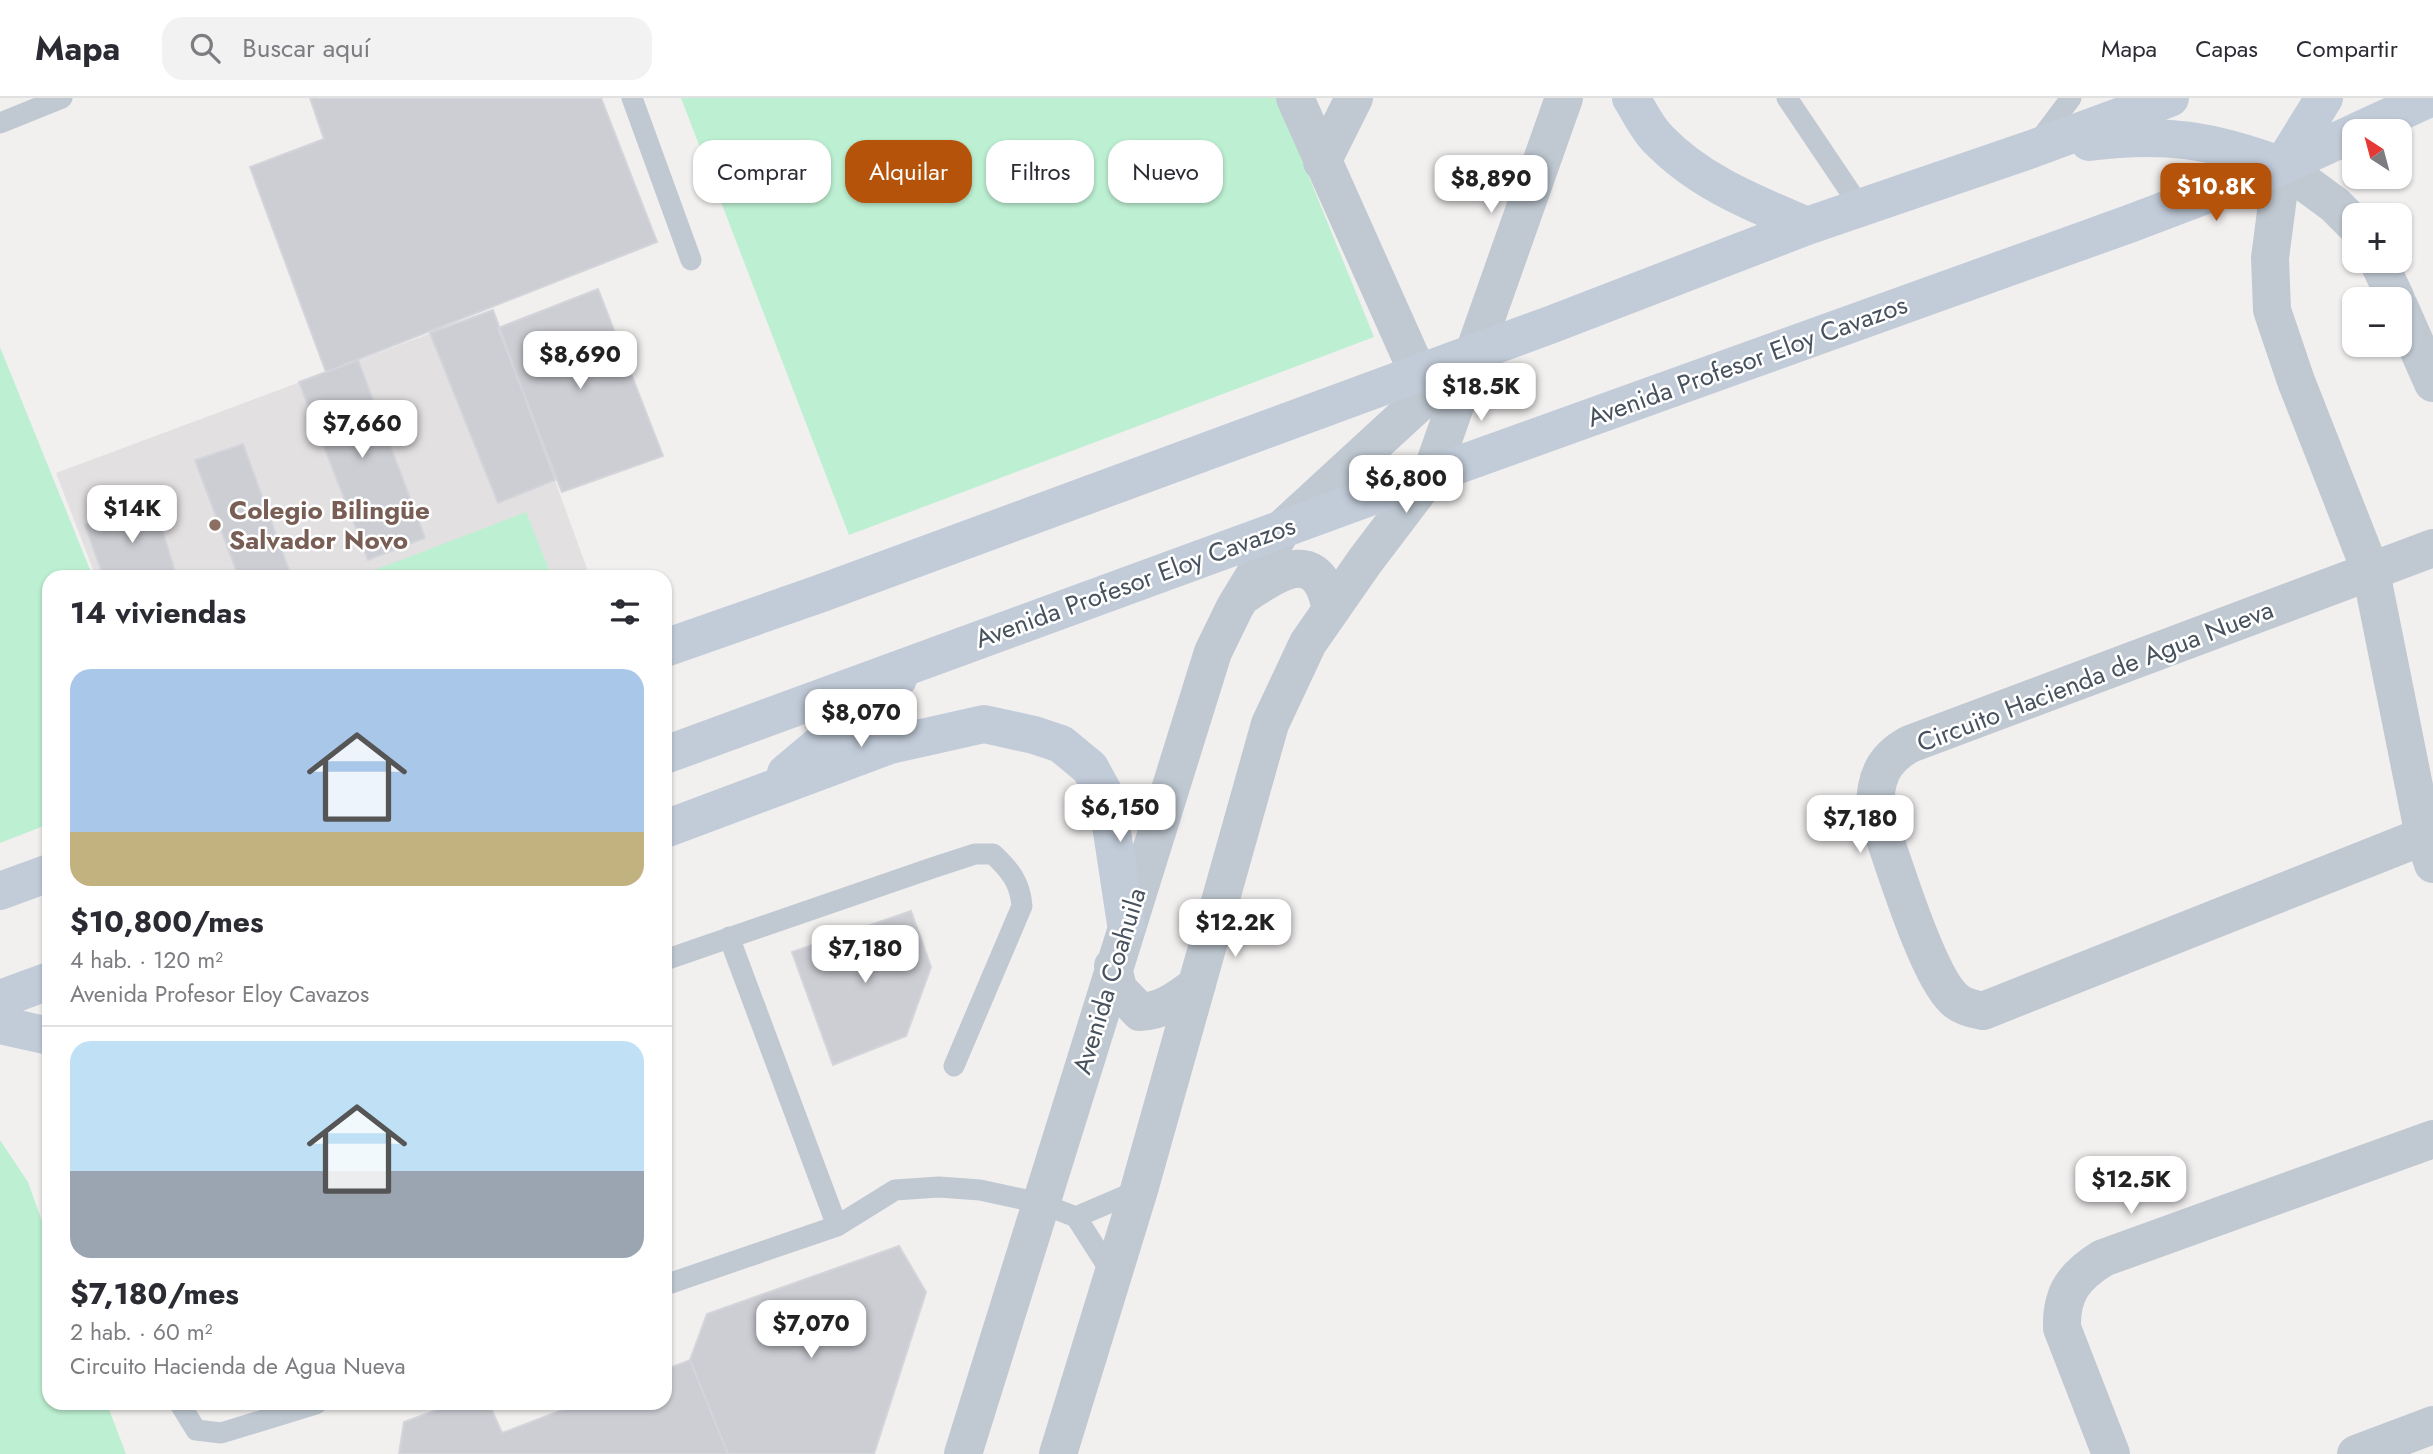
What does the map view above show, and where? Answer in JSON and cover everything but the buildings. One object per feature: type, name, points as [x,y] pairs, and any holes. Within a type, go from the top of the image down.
[{"type":"main road","points":[[1631,98],[1657,138],[1721,189],[1807,226]]},
{"type":"main road","points":[[672,646],[819,594],[1474,352],[1807,226],[2032,149],[2170,98]]},
{"type":"main road","points":[[2032,149],[2110,139],[2193,140],[2233,148],[2282,166],[2323,98]]},
{"type":"main road","name":"Avenida Profesor Eloy Cavazos","points":[[2384,119],[2430,98]]},
{"type":"main road","name":"Avenida Profesor Eloy Cavazos","points":[[672,752],[2282,166],[2342,138]]},
{"type":"main road","points":[[762,792],[921,661]]},
{"type":"main road","points":[[672,827],[890,745],[984,724],[1034,734],[1061,744],[1090,768],[1107,799],[1126,925]]},
{"type":"main road","points":[[0,891],[42,876]]},
{"type":"main road","points":[[0,999],[42,984]]},
{"type":"main road","points":[[0,1025],[42,1034]]},
{"type":"street","points":[[1295,98],[1417,371]]},
{"type":"street","points":[[1322,162],[1354,98]]},
{"type":"street","name":"Avenida Coahuila","points":[[1058,1454],[1139,1190],[1270,724],[1292,674],[1331,610],[1431,474],[1564,98]]},
{"type":"street","points":[[2342,212],[2282,166],[2270,258],[2272,310],[2296,381],[2371,572],[2429,850]]},
{"type":"street","points":[[2412,335],[2433,383]]},
{"type":"street","name":"Avenida Coahuila","points":[[963,1454],[1213,652],[1242,596],[1283,528],[1474,352]]},
{"type":"street","name":"Circuito Hacienda de Agua Nueva","points":[[2429,850],[1983,1011],[1969,1008],[1954,999],[1941,982],[1875,810],[1875,790],[1880,771],[1892,754],[1910,744],[2433,548]]},
{"type":"street","points":[[1242,596],[1287,569],[1305,568],[1318,576],[1327,591],[1331,610]]},
{"type":"street","points":[[1113,966],[1118,989],[1140,1012],[1156,1011],[1197,985]]},
{"type":"street","points":[[2110,1454],[2062,1328],[2062,1310],[2068,1287],[2085,1269],[2103,1258],[2433,1139]]},
{"type":"street","points":[[2356,1454],[2433,1425]]},
{"type":"lane","points":[[0,123],[62,98]]},
{"type":"lane","points":[[632,98],[691,260]]},
{"type":"lane","points":[[1787,98],[1861,208]]},
{"type":"lane","points":[[2032,149],[2071,98]]},
{"type":"lane","points":[[672,957],[965,857],[993,854],[1012,872],[1020,889],[1022,905],[954,1066]]},
{"type":"lane","points":[[729,937],[837,1226]]},
{"type":"lane","points":[[672,1283],[837,1226],[895,1190],[939,1187],[980,1190],[1040,1203],[1076,1217],[1113,1275]]},
{"type":"lane","points":[[1076,1217],[1139,1190]]},
{"type":"lane","points":[[184,1410],[196,1430],[220,1433],[296,1410]]},
{"type":"shaded area","points":[[493,310],[587,570],[93,570],[56,473]]},
{"type":"green space","points":[[681,98],[1277,98],[1374,337],[849,535],[721,203],[831,203],[831,140],[697,140]]},
{"type":"green space","points":[[0,347],[90,570],[42,570],[42,827],[0,843]]},
{"type":"green space","points":[[526,512],[549,570],[375,570]]},
{"type":"green space","points":[[0,1140],[28,1182],[42,1221],[42,1410],[109,1410],[126,1454],[0,1454]]},
{"type":"place","name":"Colegio Bilingüe Salvador Novo","points":[[215,525]]}]
